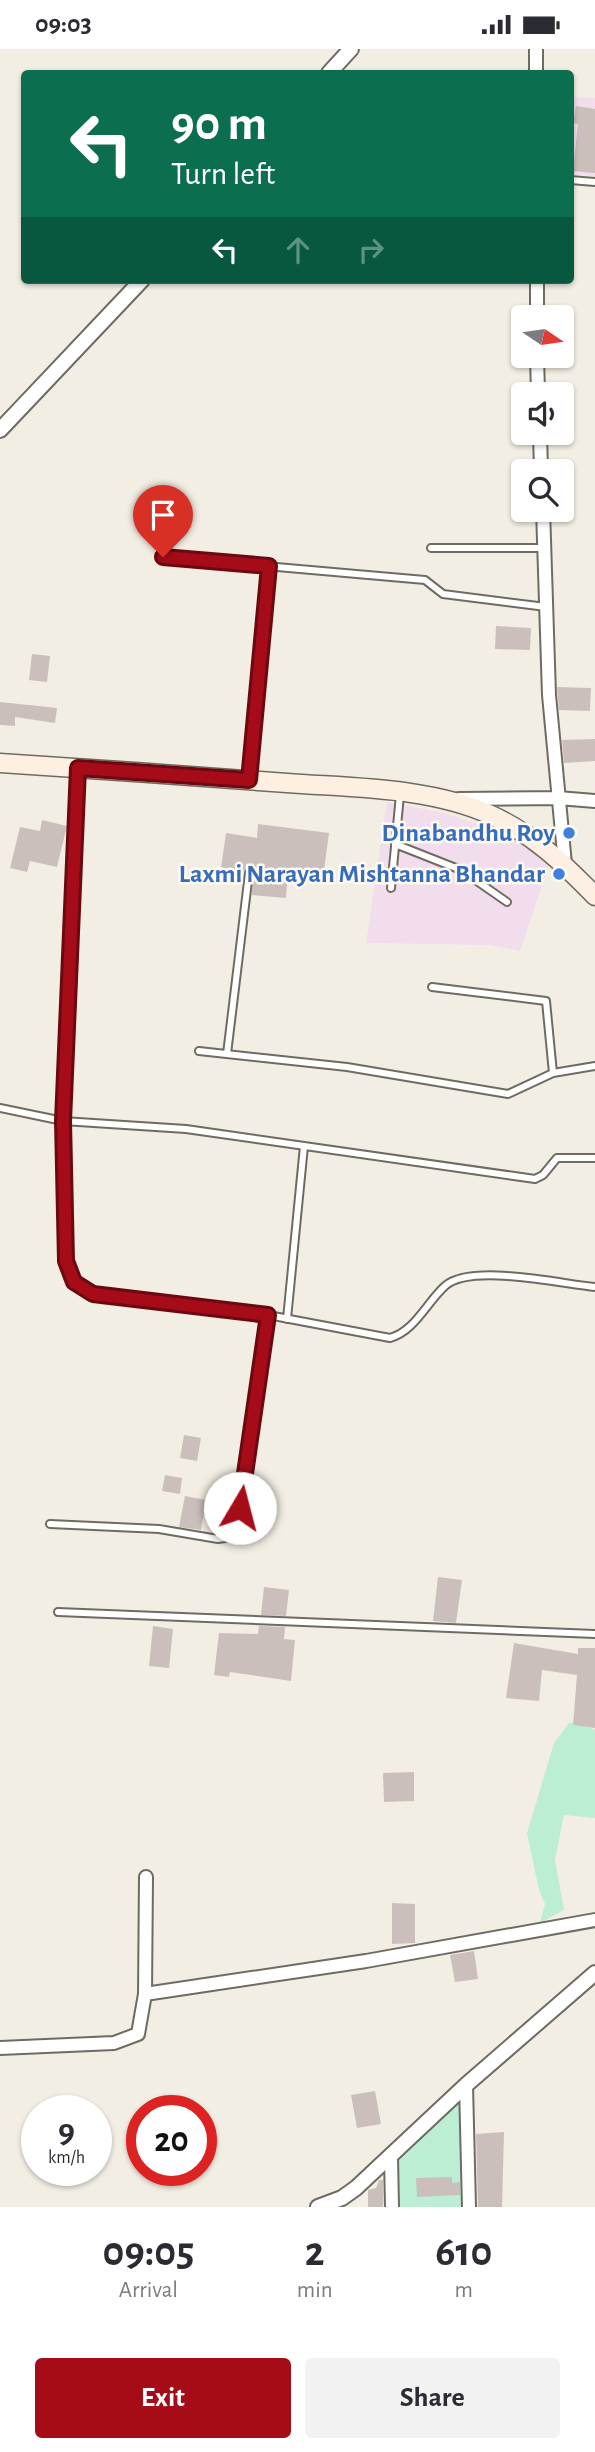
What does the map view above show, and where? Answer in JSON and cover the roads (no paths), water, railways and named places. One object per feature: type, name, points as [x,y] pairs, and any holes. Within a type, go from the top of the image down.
[{"type":"main road","points":[[0,763],[249,780],[443,799],[489,814],[524,832],[565,864],[595,897]]},
{"type":"street","points":[[332,70],[351,49]]},
{"type":"street","points":[[536,49],[536,70]]},
{"type":"street","points":[[0,430],[138,284]]},
{"type":"street","points":[[537,284],[537,305]]},
{"type":"street","points":[[543,522],[549,695],[565,864]]},
{"type":"street","points":[[63,1121],[78,768]]},
{"type":"street","points":[[443,799],[558,798],[595,801]]},
{"type":"street","points":[[0,2048],[129,2040],[138,2034],[145,1994],[146,1877]]},
{"type":"street","points":[[145,1994],[366,1961],[595,1920]]},
{"type":"street","points":[[318,2207],[342,2198],[391,2157],[466,2085],[595,1973]]},
{"type":"street","points":[[466,2085],[469,2207]]},
{"type":"street","points":[[391,2157],[392,2207]]},
{"type":"lane","points":[[574,180],[595,182]]},
{"type":"lane","points":[[431,548],[544,548]]},
{"type":"lane","points":[[163,557],[425,580],[443,594],[546,607]]},
{"type":"lane","points":[[249,780],[269,566]]},
{"type":"lane","points":[[391,888],[401,793]]},
{"type":"lane","points":[[395,844],[461,870],[507,902]]},
{"type":"lane","points":[[227,1053],[249,873]]},
{"type":"lane","points":[[432,988],[546,1001],[553,1073]]},
{"type":"lane","points":[[199,1051],[347,1067],[508,1094],[553,1073],[595,1066]]},
{"type":"lane","points":[[0,1108],[63,1121],[186,1129],[535,1179],[543,1175],[557,1158],[595,1158]]},
{"type":"lane","points":[[63,1121],[66,1261],[70,1275],[80,1287],[101,1296],[268,1315],[390,1338],[405,1331],[443,1288],[461,1277],[480,1275],[595,1287]]},
{"type":"lane","points":[[287,1319],[304,1146]]},
{"type":"lane","points":[[50,1524],[159,1529],[218,1539],[232,1537],[240,1508],[268,1315]]},
{"type":"lane","points":[[58,1612],[595,1635]]},
{"type":"place","name":"Dinabandhu Roy","points":[[569,833]]},
{"type":"place","name":"Laxmi Narayan Mishtanna Bhandar","points":[[559,874]]}]
